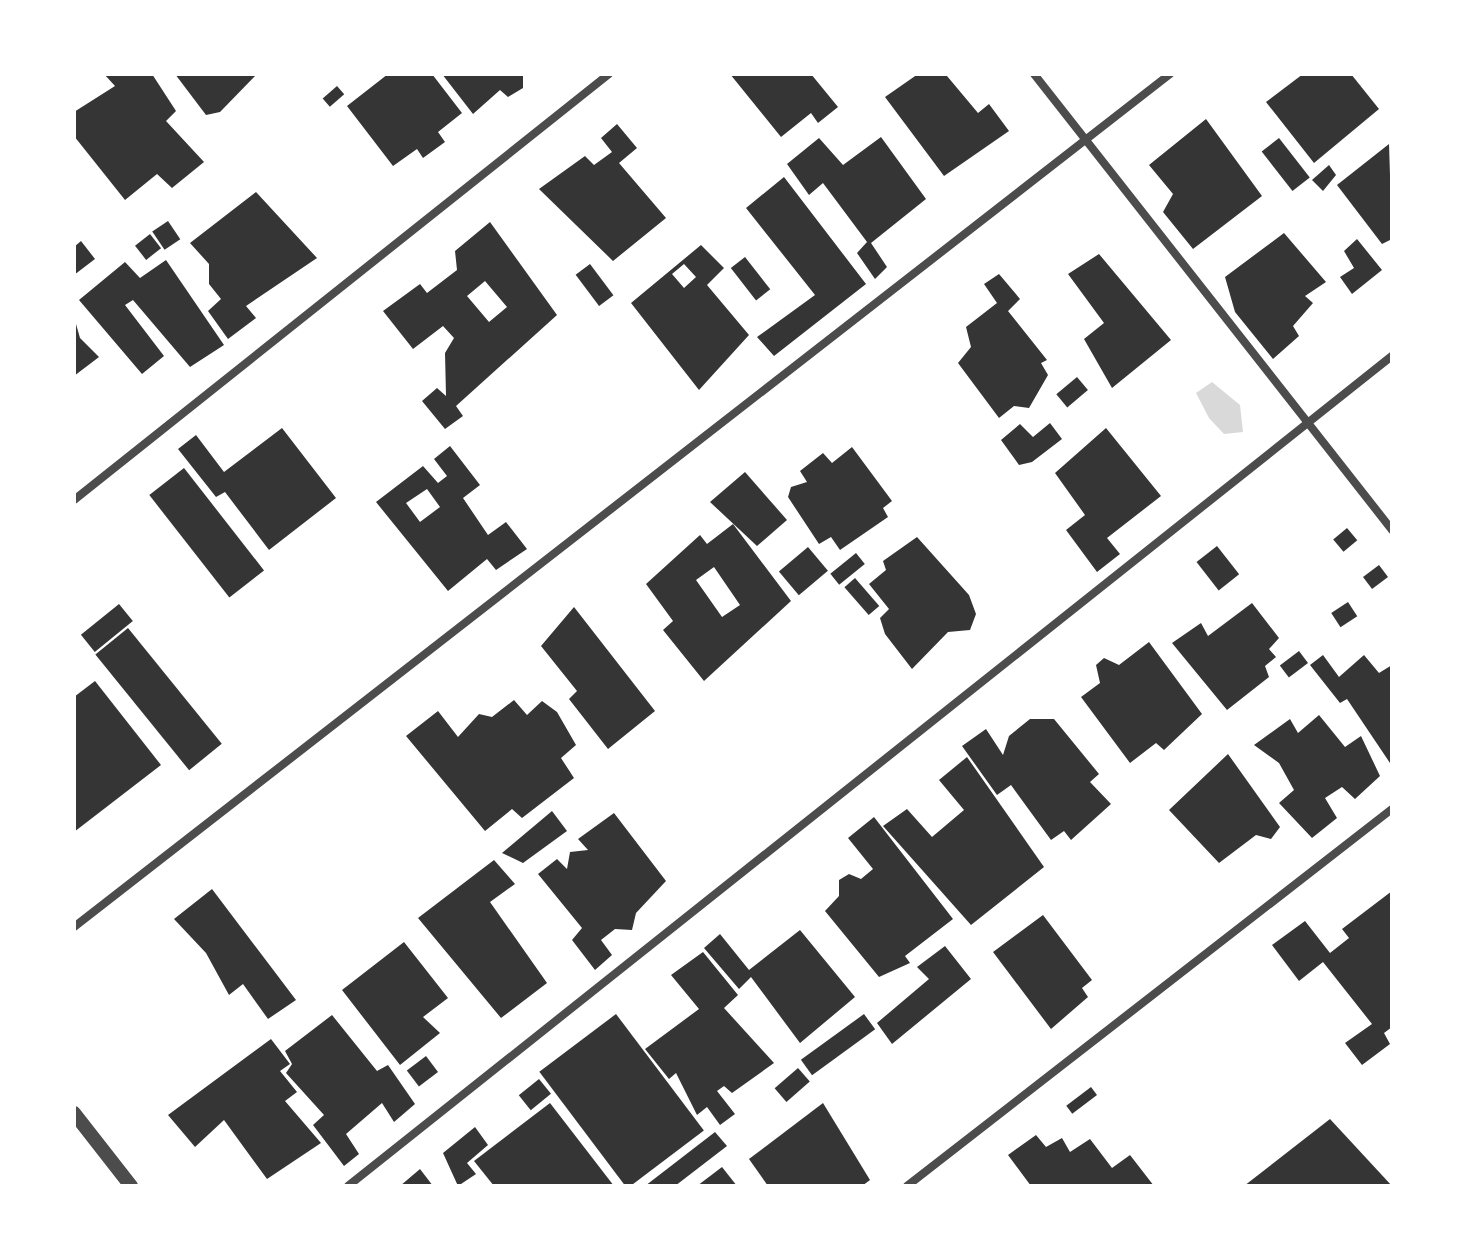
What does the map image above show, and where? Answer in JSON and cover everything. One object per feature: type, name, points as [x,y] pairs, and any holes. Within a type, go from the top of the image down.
[{"type":"street","points":[[74,500],[609,74]]},
{"type":"street","points":[[1034,74],[1392,530]]},
{"type":"street","points":[[74,927],[1170,74]]},
{"type":"street","points":[[348,1186],[1392,356]]},
{"type":"street","points":[[907,1186],[1392,809]]},
{"type":"street","points":[[74,1113],[131,1186]]},
{"type":"shaded area","points":[[1212,382],[1240,405],[1243,432],[1224,434],[1209,418],[1196,393]]},
{"type":"building","points":[[104,74],[152,74],[176,111],[166,121],[204,162],[172,188],[157,174],[125,200],[74,136],[74,112],[115,86]]},
{"type":"building","points":[[175,74],[257,74],[220,112],[206,115]]},
{"type":"building","points":[[388,74],[432,74],[462,113],[438,132],[445,142],[423,158],[417,149],[393,166],[347,106]]},
{"type":"building","points":[[442,74],[523,74],[523,88],[508,97],[500,90],[473,114]]},
{"type":"building","points":[[730,74],[811,74],[838,107],[818,123],[811,113],[781,137]]},
{"type":"building","points":[[918,74],[947,76],[978,113],[989,104],[1009,131],[944,176],[885,97]]},
{"type":"building","points":[[1303,74],[1351,74],[1379,109],[1314,163],[1266,102]]},
{"type":"building","points":[[337,86],[344,94],[330,107],[323,98]]},
{"type":"building","points":[[1206,119],[1262,196],[1193,249],[1163,212],[1173,194],[1149,165]]},
{"type":"building","points":[[617,124],[637,148],[619,163],[666,218],[613,261],[539,189],[585,156],[594,165],[612,152],[601,138]]},
{"type":"building","points":[[881,137],[926,199],[871,243],[887,267],[875,279],[857,253],[867,242],[823,183],[809,195],[787,164],[819,138],[843,165]]},
{"type":"building","points":[[1279,138],[1310,177],[1292,191],[1262,152]]},
{"type":"building","points":[[1389,144],[1392,239],[1382,244],[1337,185]]},
{"type":"building","points":[[1329,165],[1336,175],[1323,191],[1312,180]]},
{"type":"building","points":[[784,177],[866,284],[774,356],[757,337],[815,295],[746,208]]},
{"type":"building","points":[[256,192],[317,258],[246,306],[256,318],[228,339],[208,311],[221,299],[209,284],[209,264],[190,243]]},
{"type":"building","points":[[168,221],[180,239],[165,250],[152,232]]},
{"type":"building","points":[[490,222],[557,315],[456,406],[463,416],[445,429],[422,401],[437,388],[446,396],[445,353],[454,338],[443,326],[413,349],[383,311],[420,284],[427,293],[457,270],[455,251]],"holes":[[[485,281],[507,307],[489,322],[467,296]]]},
{"type":"building","points":[[1284,233],[1326,282],[1305,296],[1313,303],[1293,326],[1299,336],[1273,359],[1235,312],[1225,277]]},
{"type":"building","points":[[150,234],[161,248],[146,260],[135,246]]},
{"type":"building","points":[[1357,239],[1382,270],[1352,294],[1340,277],[1354,268],[1344,251]]},
{"type":"building","points":[[81,241],[95,259],[74,275],[74,247]]},
{"type":"building","points":[[701,245],[724,268],[707,285],[749,335],[699,390],[631,303]],"holes":[[[684,264],[696,277],[684,288],[672,274]]]},
{"type":"building","points":[[1099,254],[1171,340],[1112,388],[1084,339],[1104,323],[1068,274]]},
{"type":"building","points":[[745,257],[770,289],[756,300],[731,268]]},
{"type":"building","points":[[166,260],[224,345],[190,367],[133,300],[125,305],[164,356],[142,374],[79,300],[125,262],[140,278]]},
{"type":"building","points":[[590,264],[613,295],[599,306],[576,275]]},
{"type":"building","points":[[999,274],[1020,299],[1008,311],[1047,360],[1041,363],[1048,375],[1029,408],[1014,406],[999,418],[958,363],[971,347],[966,327],[997,303],[984,284]]},
{"type":"building","points":[[74,317],[80,338],[99,357],[74,376]]},
{"type":"building","points":[[1077,377],[1088,390],[1067,407],[1056,394]]},
{"type":"building","points":[[1050,423],[1062,439],[1032,462],[1019,465],[1001,440],[1020,424],[1033,437]]},
{"type":"building","points":[[282,428],[336,498],[269,550],[225,492],[216,497],[178,449],[196,435],[224,472]]},
{"type":"building","points":[[1106,428],[1161,496],[1107,538],[1120,554],[1097,572],[1066,530],[1085,515],[1055,473]]},
{"type":"building","points":[[450,446],[480,485],[463,498],[488,535],[506,522],[527,549],[496,570],[487,559],[448,591],[376,502],[423,466],[438,483],[447,476],[434,459]],"holes":[[[427,489],[440,507],[420,522],[406,503]]]},
{"type":"building","points":[[852,447],[892,501],[883,508],[888,517],[840,550],[831,537],[819,544],[788,497],[791,487],[807,482],[800,471],[823,453],[832,463]]},
{"type":"building","points":[[184,468],[264,570],[229,598],[149,495]]},
{"type":"building","points":[[745,472],[787,520],[757,546],[710,502]]},
{"type":"building","points":[[733,524],[791,601],[704,681],[663,630],[673,621],[646,584],[700,535],[707,544]],"holes":[[[714,567],[740,605],[722,617],[696,580]]]},
{"type":"building","points":[[1347,528],[1357,540],[1343,552],[1333,540]]},
{"type":"building","points":[[917,537],[969,595],[976,614],[970,630],[948,632],[912,669],[885,634],[880,618],[889,609],[869,584],[886,570],[883,561]]},
{"type":"building","points":[[1217,546],[1239,574],[1219,590],[1197,562]]},
{"type":"building","points":[[808,547],[828,571],[799,595],[779,571]]},
{"type":"building","points":[[856,553],[865,564],[839,585],[830,574]]},
{"type":"building","points":[[1379,565],[1388,577],[1372,589],[1363,577]]},
{"type":"building","points":[[855,578],[879,606],[869,615],[844,587]]},
{"type":"building","points":[[1348,602],[1357,616],[1340,627],[1331,613]]},
{"type":"building","points":[[1252,603],[1279,638],[1269,649],[1276,657],[1265,666],[1269,677],[1227,710],[1172,643],[1201,623],[1208,636]]},
{"type":"building","points":[[119,604],[133,621],[95,652],[81,635]]},
{"type":"building","points":[[574,607],[655,711],[608,749],[569,699],[577,691],[541,646]]},
{"type":"building","points":[[128,628],[222,744],[189,770],[95,654]]},
{"type":"building","points":[[1149,642],[1202,714],[1164,750],[1156,743],[1130,763],[1081,697],[1100,683],[1096,665],[1104,658],[1119,665]]},
{"type":"building","points":[[1299,651],[1308,663],[1289,677],[1280,665]]},
{"type":"building","points":[[1323,655],[1339,677],[1364,655],[1379,673],[1392,665],[1392,766],[1347,699],[1340,703],[1310,665]]},
{"type":"building","points":[[95,681],[161,765],[74,832],[74,697]]},
{"type":"building","points":[[514,700],[527,715],[542,701],[557,712],[576,745],[561,758],[574,778],[522,818],[512,809],[485,831],[406,736],[438,711],[458,737],[479,714],[492,717]]},
{"type":"building","points":[[1319,715],[1345,747],[1361,736],[1380,776],[1355,799],[1342,787],[1325,798],[1337,818],[1312,838],[1279,803],[1294,790],[1279,763],[1254,745],[1290,719],[1298,733]]},
{"type":"building","points":[[1030,719],[1054,719],[1099,774],[1090,782],[1111,804],[1071,840],[1064,831],[1051,840],[1011,785],[997,795],[962,746],[986,729],[1003,755],[1009,736]]},
{"type":"building","points":[[1228,754],[1280,827],[1271,839],[1256,835],[1219,863],[1169,810]]},
{"type":"building","points":[[967,757],[1044,867],[971,925],[883,826],[907,809],[932,837],[964,810],[939,780]]},
{"type":"building","points":[[552,811],[567,831],[523,863],[502,853]]},
{"type":"building","points":[[614,813],[666,881],[636,913],[632,930],[615,929],[601,940],[612,955],[595,970],[572,940],[582,928],[538,874],[557,859],[567,869],[570,852],[588,850],[578,839]]},
{"type":"building","points":[[874,817],[953,919],[905,956],[910,963],[879,977],[825,911],[839,896],[839,880],[849,874],[861,879],[873,869],[848,838]]},
{"type":"building","points":[[494,860],[515,884],[490,902],[547,983],[501,1018],[418,918]]},
{"type":"building","points":[[212,889],[296,1000],[268,1019],[243,984],[229,995],[206,953],[174,919]]},
{"type":"building","points":[[1392,891],[1392,1027],[1384,1033],[1390,1044],[1362,1065],[1345,1043],[1372,1024],[1323,962],[1299,981],[1272,945],[1305,921],[1330,953],[1349,938],[1342,929]]},
{"type":"building","points":[[1043,915],[1092,980],[1082,988],[1088,997],[1051,1029],[993,952]]},
{"type":"building","points":[[800,930],[855,997],[800,1043],[751,977],[739,989],[704,948],[720,934],[749,970]]},
{"type":"building","points":[[404,942],[448,998],[423,1017],[440,1033],[400,1065],[342,990]]},
{"type":"building","points":[[945,946],[971,979],[892,1044],[877,1023],[929,979],[917,967]]},
{"type":"building","points":[[703,952],[738,995],[724,1008],[774,1063],[732,1093],[724,1086],[717,1091],[735,1114],[720,1125],[707,1107],[697,1115],[676,1073],[669,1079],[645,1049],[699,1009],[671,975]]},
{"type":"building","points":[[616,1014],[704,1131],[630,1186],[625,1186],[539,1072]]},
{"type":"building","points":[[864,1014],[875,1029],[812,1075],[801,1060]]},
{"type":"building","points":[[332,1015],[377,1071],[388,1065],[415,1104],[394,1122],[382,1103],[346,1134],[359,1154],[344,1166],[313,1125],[324,1115],[286,1073],[292,1064],[285,1051]]},
{"type":"building","points":[[271,1039],[290,1064],[280,1071],[297,1092],[285,1101],[321,1143],[267,1179],[224,1120],[195,1147],[168,1115]]},
{"type":"building","points":[[426,1056],[438,1072],[419,1086],[407,1070]]},
{"type":"building","points":[[798,1068],[810,1082],[786,1102],[775,1088]]},
{"type":"building","points":[[539,1079],[551,1094],[531,1110],[519,1095]]},
{"type":"building","points":[[1091,1087],[1097,1095],[1072,1114],[1066,1106]]},
{"type":"building","points":[[550,1103],[614,1186],[494,1186],[474,1161]]},
{"type":"building","points":[[823,1103],[870,1180],[862,1186],[768,1186],[749,1159]]},
{"type":"building","points":[[1330,1119],[1392,1186],[1244,1186]]},
{"type":"building","points":[[475,1127],[488,1145],[467,1163],[476,1174],[458,1186],[443,1153]]},
{"type":"building","points":[[715,1132],[727,1146],[675,1186],[645,1186]]},
{"type":"building","points":[[1036,1135],[1046,1147],[1062,1138],[1070,1152],[1090,1139],[1112,1168],[1130,1155],[1154,1186],[1031,1186],[1008,1155]]},
{"type":"building","points":[[722,1167],[737,1186],[697,1186]]},
{"type":"building","points":[[420,1169],[433,1186],[400,1186]]}]
